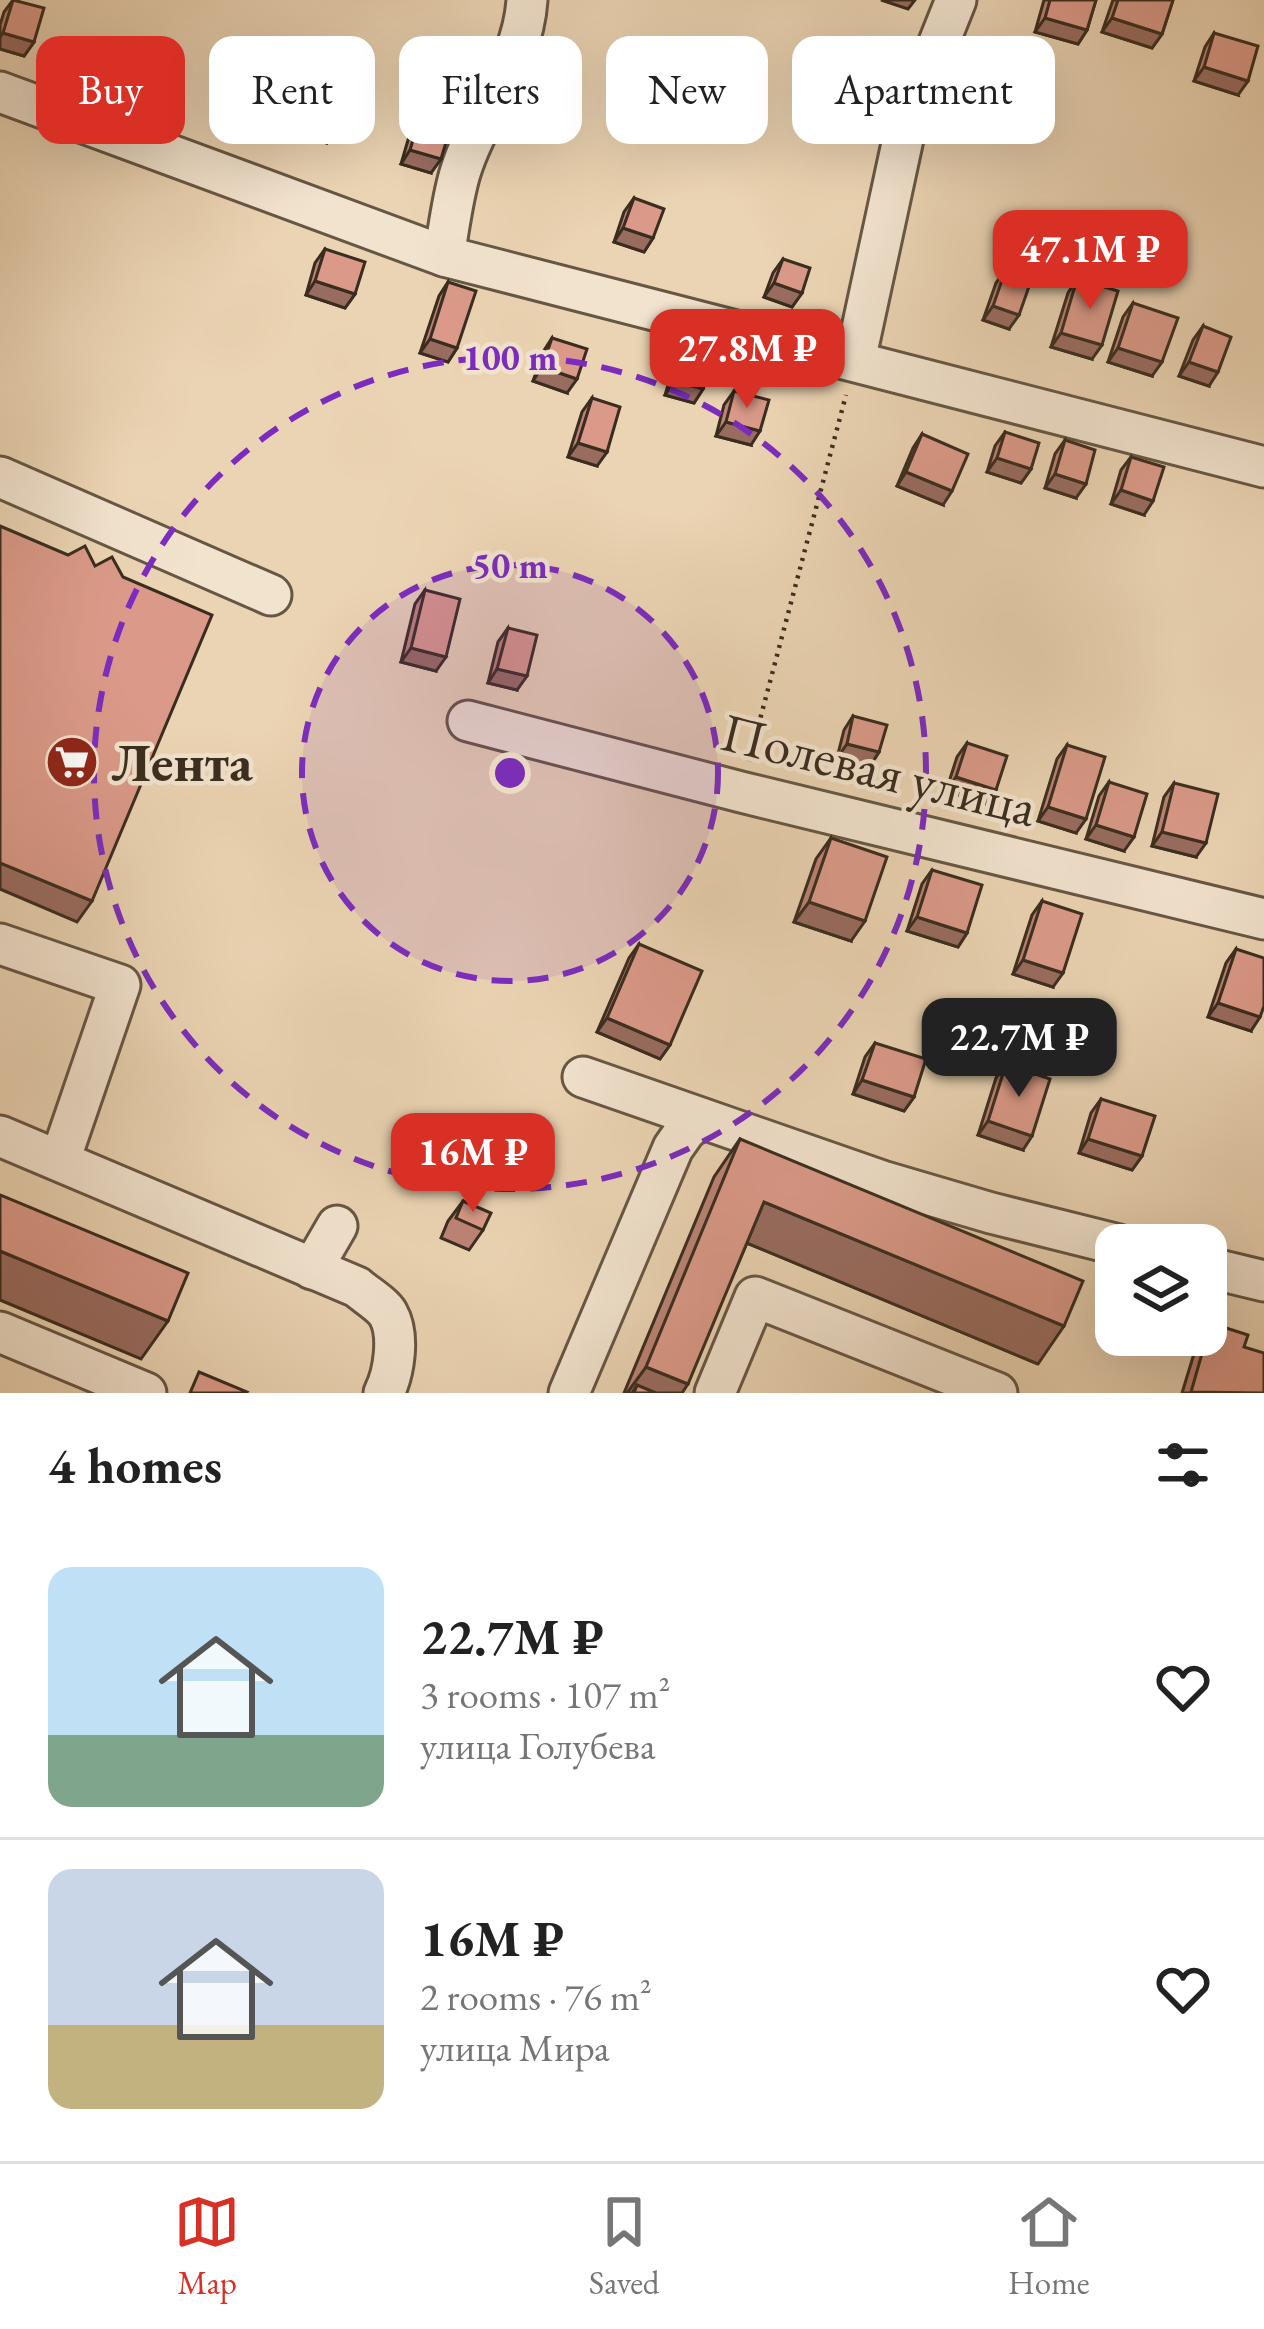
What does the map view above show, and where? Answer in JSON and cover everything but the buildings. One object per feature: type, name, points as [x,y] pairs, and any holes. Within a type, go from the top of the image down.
[{"type":"street","points":[[444,256],[460,173],[513,59],[525,22],[526,0]]},
{"type":"street","points":[[855,361],[906,125],[956,0]]},
{"type":"street","points":[[0,92],[444,256],[1264,467]]},
{"type":"street","points":[[0,477],[271,595]]},
{"type":"street","name":"Полевая улица","points":[[468,721],[1264,920]]},
{"type":"street","points":[[0,944],[120,985],[60,1160]]},
{"type":"street","points":[[583,1077],[882,1181],[1095,1239]]},
{"type":"street","points":[[569,1393],[674,1148],[699,1118]]},
{"type":"street","points":[[0,1136],[357,1287],[388,1313],[394,1345],[384,1393]]},
{"type":"street","points":[[312,1269],[337,1226]]},
{"type":"street","points":[[1227,1272],[1264,1281]]},
{"type":"street","points":[[715,1393],[754,1297],[997,1393]]},
{"type":"street","points":[[0,1332],[146,1393]]},
{"type":"path","points":[[741,792],[855,361]]},
{"type":"place","name":"Лента","points":[[72,762]]}]
